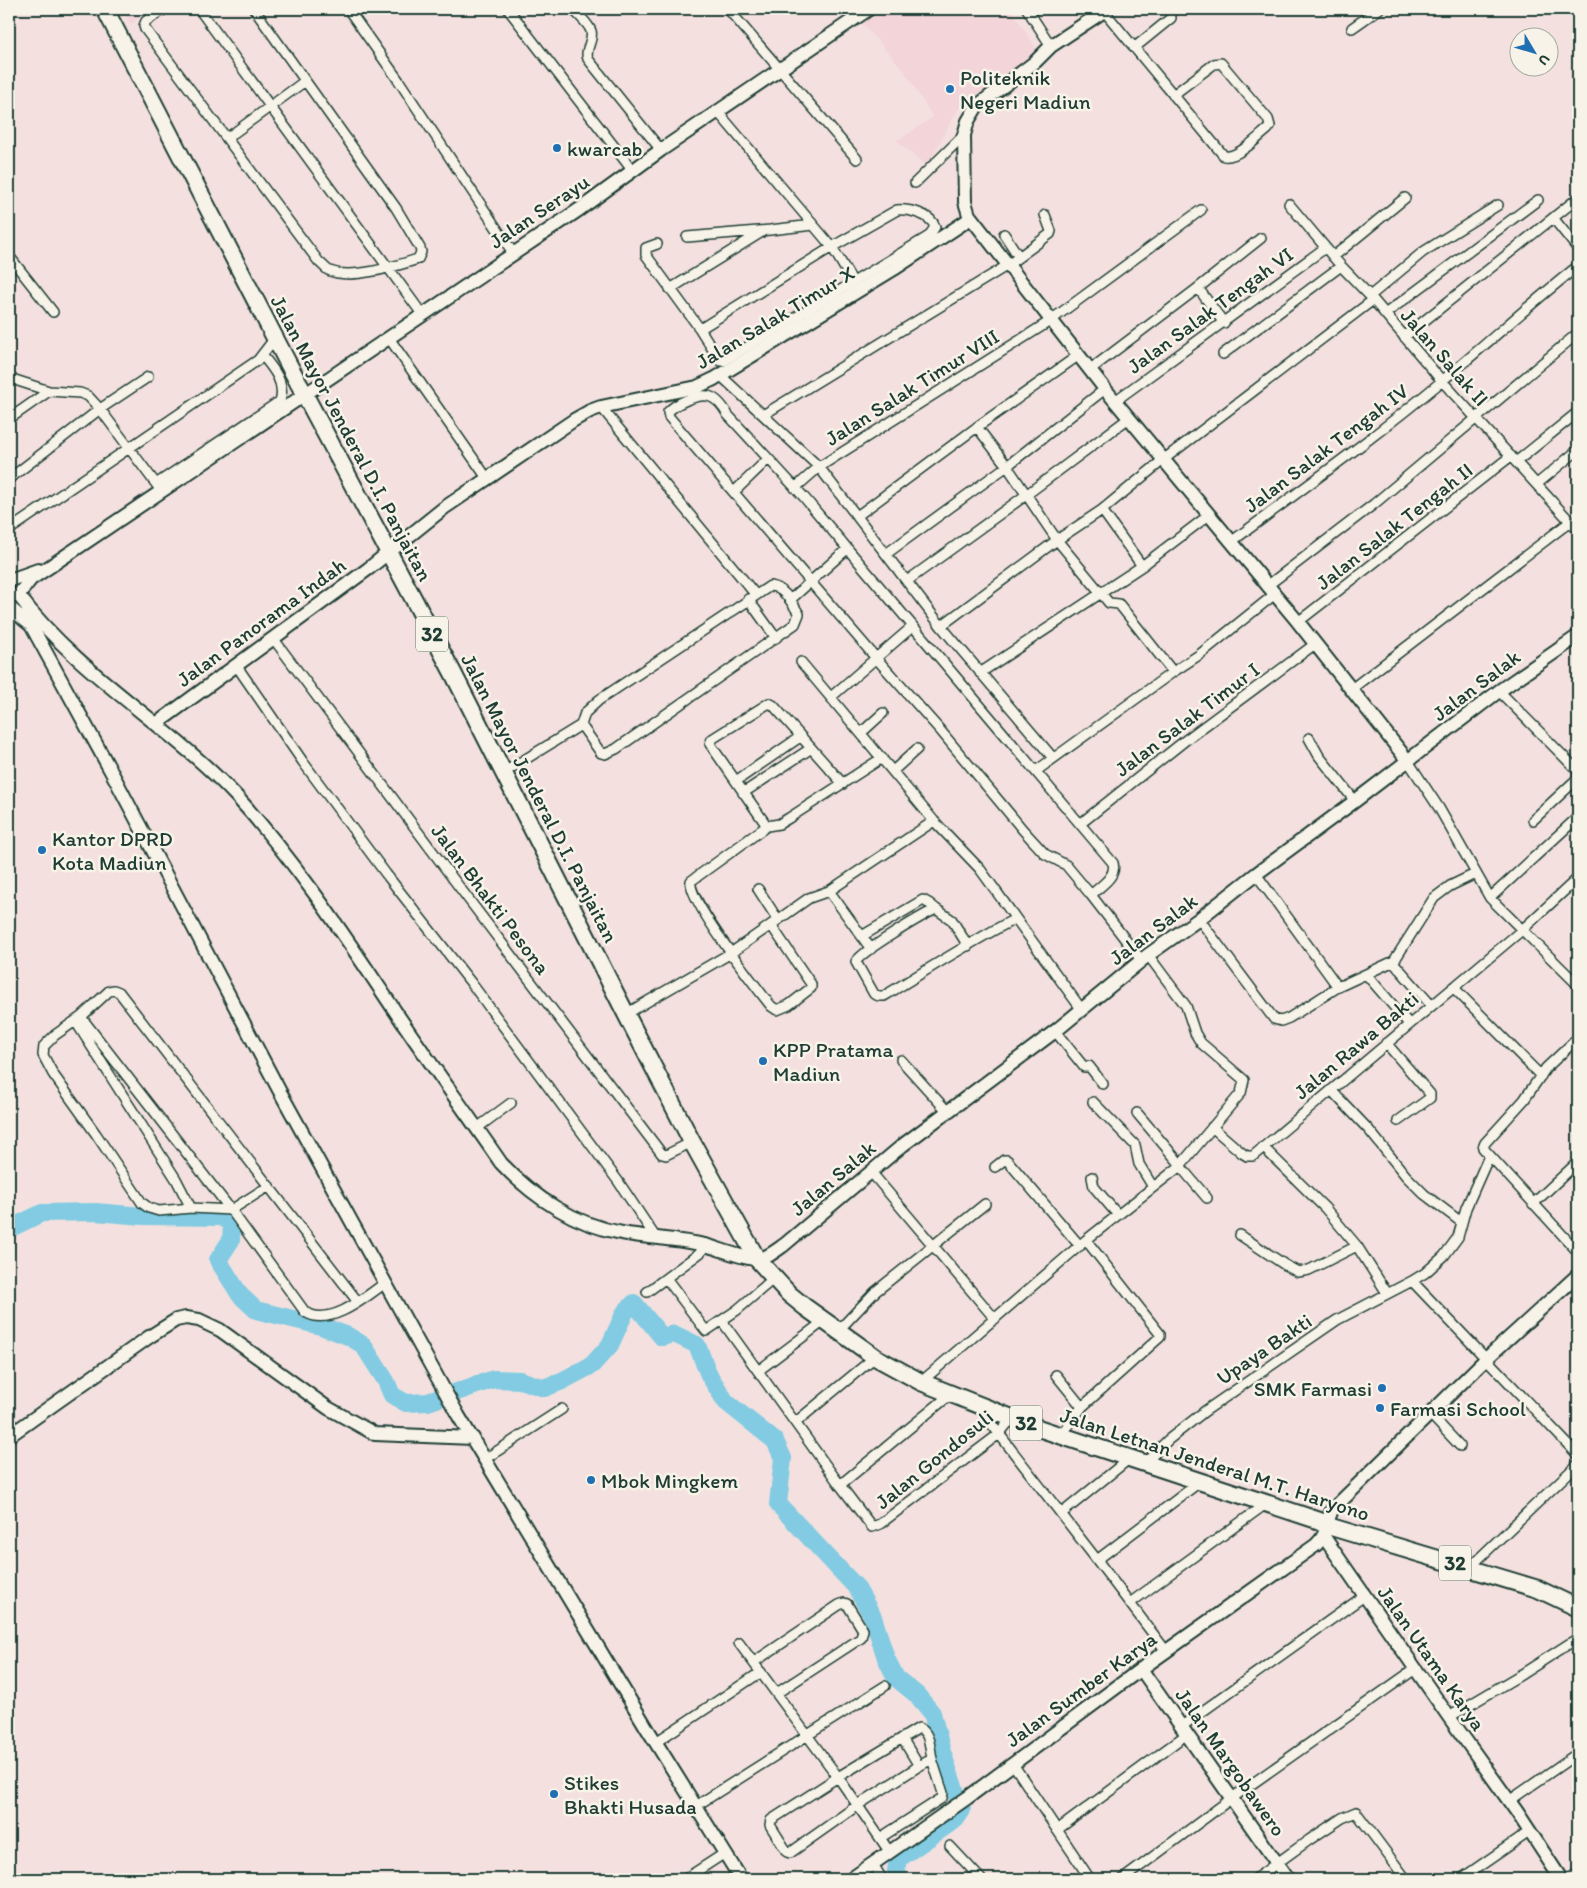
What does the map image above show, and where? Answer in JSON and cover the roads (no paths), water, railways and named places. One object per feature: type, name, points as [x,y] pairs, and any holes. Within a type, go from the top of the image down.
[{"type":"highway","name":"Jalan Mayor Jenderal D.I. Panjaitan","points":[[105,9],[275,338],[390,553],[692,1142],[757,1260]]},
{"type":"highway","name":"Jalan Letnan Jenderal M.T. Haryono","points":[[757,1260],[789,1294],[824,1321],[876,1357],[921,1382],[1012,1418],[1320,1521],[1326,1532],[1469,1568],[1538,1589],[1578,1608]]},
{"type":"street","points":[[165,9],[146,21],[144,26],[319,262],[327,270],[349,273],[389,268],[418,259],[422,252],[396,208],[254,9]]},
{"type":"street","points":[[199,9],[422,314]]},
{"type":"street","points":[[348,9],[399,81],[513,253]]},
{"type":"street","points":[[508,9],[633,171]]},
{"type":"street","points":[[574,9],[591,31],[586,53],[588,59],[661,150]]},
{"type":"street","points":[[728,9],[857,159]]},
{"type":"street","name":"Jalan Serayu","points":[[52,565],[159,488],[305,395],[422,314],[580,209],[661,150],[869,9]]},
{"type":"street","points":[[1027,9],[1051,46]]},
{"type":"street","points":[[1352,28],[1379,9]]},
{"type":"street","points":[[1173,95],[1214,64],[1221,63],[1268,119],[1270,126],[1246,147],[1232,156],[1224,156],[1173,95],[1134,48],[1105,10],[1051,46],[1035,62],[977,106],[968,121],[964,135],[965,202],[970,217],[1105,390],[1210,514],[1408,761],[1439,808],[1490,898],[1578,985]]},
{"type":"street","points":[[1134,48],[1171,18]]},
{"type":"street","points":[[227,138],[305,81]]},
{"type":"street","points":[[718,112],[832,247],[853,282]]},
{"type":"street","points":[[915,183],[964,135]]},
{"type":"street","points":[[1333,257],[1405,198]]},
{"type":"street","points":[[1404,337],[1578,198]]},
{"type":"street","points":[[1385,314],[1538,200]]},
{"type":"street","name":"Jalan Salak II","points":[[1289,204],[1325,248],[1372,298],[1442,382],[1538,484],[1578,530]]},
{"type":"street","points":[[941,626],[1057,540],[1102,510],[1163,460],[1372,298],[1423,252],[1498,205]]},
{"type":"street","points":[[657,244],[648,246],[645,251],[720,360],[724,361],[929,236],[935,227],[934,223],[909,210],[897,210],[832,247],[700,329]]},
{"type":"street","name":"Jalan Salak Timur VIII","points":[[795,488],[819,467],[1051,320],[1201,210]]},
{"type":"street","points":[[763,415],[1008,266],[1051,232],[1045,215]]},
{"type":"street","name":"Jalan Salak Timur X","points":[[390,553],[444,508],[590,410],[697,387],[720,375],[894,269],[970,217]]},
{"type":"street","points":[[1554,219],[1578,249]]},
{"type":"street","points":[[687,237],[765,231],[809,220]]},
{"type":"street","points":[[670,289],[765,231]]},
{"type":"street","points":[[1004,234],[1019,257]]},
{"type":"street","points":[[1090,369],[1261,238]]},
{"type":"street","name":"Jalan Salak Tengah VI","points":[[1115,401],[1325,248]]},
{"type":"street","points":[[9,256],[53,312]]},
{"type":"street","points":[[1223,354],[1341,266]]},
{"type":"street","name":"Jalan Salak Tengah IV","points":[[1231,542],[1335,466],[1442,382],[1529,305],[1578,266]]},
{"type":"street","points":[[1198,288],[1224,323]]},
{"type":"street","points":[[1036,771],[1199,655],[1271,590],[1578,333]]},
{"type":"street","points":[[9,530],[262,355],[275,338]]},
{"type":"street","points":[[389,338],[487,478]]},
{"type":"street","points":[[9,378],[49,391],[83,394],[100,409],[159,488],[280,401],[282,391],[278,377],[262,355]]},
{"type":"street","points":[[858,516],[977,427],[1079,355]]},
{"type":"street","points":[[720,375],[819,467],[941,626],[1053,758]]},
{"type":"street","points":[[9,479],[100,409],[148,377]]},
{"type":"street","points":[[886,554],[1105,390]]},
{"type":"street","points":[[9,419],[49,391]]},
{"type":"street","points":[[921,1382],[1083,1243],[1180,1165],[1242,1093],[1244,1080],[1201,1043],[1195,1033],[1186,1006],[1066,866],[1045,854],[1023,830],[940,730],[669,417],[668,412],[670,409],[684,401],[702,396],[712,398],[795,488],[1036,771],[1114,866],[1112,876],[1091,895]]},
{"type":"street","points":[[601,407],[752,597],[776,638]]},
{"type":"street","name":"Jalan Salak Tengah II","points":[[1298,622],[1578,412]]},
{"type":"street","points":[[907,581],[1129,418]]},
{"type":"street","points":[[977,427],[1057,540],[1109,603],[1119,604],[1173,672]]},
{"type":"street","points":[[1538,484],[1578,450]]},
{"type":"street","points":[[734,492],[768,458]]},
{"type":"street","points":[[1102,510],[1142,566]]},
{"type":"street","points":[[980,673],[1102,594],[1210,514]]},
{"type":"street","points":[[1350,690],[1571,521]]},
{"type":"street","points":[[790,600],[847,549]]},
{"type":"street","name":"Jalan Panorama Indah","points":[[156,724],[390,553]]},
{"type":"street","points":[[10,579],[52,565]]},
{"type":"street","points":[[52,565],[31,579],[15,603],[9,606],[32,627],[54,635]]},
{"type":"street","points":[[10,579],[17,585],[19,595],[27,606],[54,635],[105,683],[210,768],[240,800],[288,859],[346,939],[501,1163],[519,1181],[568,1215],[597,1227],[621,1233],[706,1245],[757,1260]]},
{"type":"street","points":[[503,773],[580,725],[585,713],[599,700],[770,586],[779,588],[800,614],[795,624],[776,638],[616,749],[604,754],[601,753],[580,725]]},
{"type":"street","points":[[27,606],[32,627],[112,772],[279,1090],[451,1403],[741,1879]]},
{"type":"street","points":[[831,697],[912,626]]},
{"type":"street","name":"Jalan Salak","points":[[757,1260],[784,1245],[871,1172],[1082,1010],[1145,958],[1499,691],[1578,636]]},
{"type":"street","name":"Jalan Bhakti Pesona","points":[[273,638],[662,1154],[666,1155],[692,1142]]},
{"type":"street","name":"Jalan Salak Timur I","points":[[1080,824],[1187,739],[1316,644]]},
{"type":"street","points":[[800,662],[934,821],[980,869],[1082,1010]]},
{"type":"street","points":[[236,665],[315,778],[386,874],[472,984],[618,1181],[656,1238]]},
{"type":"street","points":[[1499,691],[1578,771]]},
{"type":"street","points":[[767,826],[710,744],[712,739],[769,703],[773,705],[800,738],[843,784]]},
{"type":"street","points":[[861,733],[883,713]]},
{"type":"street","points":[[736,781],[800,738]]},
{"type":"street","points":[[1308,738],[1319,756],[1355,801]]},
{"type":"street","points":[[743,793],[810,749]]},
{"type":"street","points":[[893,771],[917,749]]},
{"type":"street","points":[[758,889],[774,923],[811,984],[810,990],[789,1005],[777,1010],[774,1010],[731,953],[703,909],[690,882],[767,826],[778,824],[789,818],[882,758]]},
{"type":"street","points":[[1533,820],[1578,778]]},
{"type":"street","points":[[1490,898],[1578,817]]},
{"type":"street","points":[[626,1014],[731,953],[814,895],[830,891],[934,821]]},
{"type":"street","points":[[1256,874],[1338,988]]},
{"type":"street","points":[[1199,919],[1276,1020],[1281,1021],[1338,988],[1392,962],[1399,955],[1434,898],[1450,886],[1475,874]]},
{"type":"street","name":"Jalan Rawa Bakti","points":[[1212,1127],[1248,1156],[1253,1156],[1522,930],[1578,878]]},
{"type":"street","points":[[830,891],[871,949]]},
{"type":"street","points":[[862,936],[923,900],[952,920],[968,946]]},
{"type":"street","points":[[936,909],[857,959],[856,962],[874,994],[882,996],[1015,919]]},
{"type":"street","points":[[1392,962],[1431,1005]]},
{"type":"street","points":[[1366,974],[1409,1024]]},
{"type":"street","points":[[1453,987],[1541,1076]]},
{"type":"street","points":[[270,1186],[231,1210],[191,1208],[160,1211],[149,1208],[142,1203],[53,1074],[43,1055],[44,1046],[110,991],[119,992],[270,1186],[358,1302]]},
{"type":"street","points":[[78,1019],[231,1210],[305,1312],[321,1318],[338,1312],[358,1302],[385,1283]]},
{"type":"street","points":[[78,1019],[176,1178],[191,1208]]},
{"type":"street","points":[[1055,1031],[1084,1067],[1089,1066],[1103,1084]]},
{"type":"street","points":[[1578,1038],[1546,1068],[1524,1100],[1484,1143],[1483,1148],[1578,1252]]},
{"type":"street","points":[[1386,1043],[1430,1094],[1430,1098],[1398,1121]]},
{"type":"street","points":[[901,1060],[948,1112]]},
{"type":"street","points":[[1331,1090],[1368,1130],[1406,1176],[1424,1194],[1461,1222]]},
{"type":"street","points":[[1093,1102],[1135,1145],[1140,1164],[1153,1187]]},
{"type":"street","points":[[477,1128],[511,1103]]},
{"type":"street","points":[[1137,1113],[1208,1198]]},
{"type":"street","points":[[1263,1147],[1326,1208],[1357,1246],[1387,1293]]},
{"type":"street","name":"Upaya Bakti","points":[[1146,1462],[1168,1440],[1205,1411],[1337,1320],[1425,1273],[1444,1256],[1456,1240],[1461,1222],[1489,1156]]},
{"type":"street","points":[[995,1167],[1004,1160],[1007,1160],[1083,1243],[1160,1334],[1160,1337],[1082,1407],[1062,1434]]},
{"type":"street","points":[[1533,1204],[1578,1162]]},
{"type":"street","points":[[871,1172],[995,1319]]},
{"type":"street","points":[[1092,1177],[1094,1188],[1118,1215]]},
{"type":"street","points":[[838,1331],[875,1292],[986,1204]]},
{"type":"street","points":[[1240,1235],[1298,1272],[1310,1270],[1357,1246]]},
{"type":"street","points":[[647,1292],[700,1253],[706,1245]]},
{"type":"street","points":[[1326,1532],[1332,1510],[1487,1358],[1578,1275]]},
{"type":"street","points":[[666,1278],[704,1330],[708,1330],[722,1321],[773,1279]]},
{"type":"street","points":[[1412,1281],[1578,1455]]},
{"type":"street","points":[[9,1436],[149,1337],[176,1320],[186,1318],[199,1320],[220,1330],[328,1408],[375,1434],[473,1438]]},
{"type":"street","points":[[722,1321],[840,1485],[951,1394]]},
{"type":"street","points":[[758,1371],[824,1321]]},
{"type":"street","points":[[796,1422],[876,1357]]},
{"type":"street","points":[[1056,1375],[1082,1407]]},
{"type":"street","points":[[976,1404],[1166,1651]]},
{"type":"street","points":[[485,1459],[562,1409]]},
{"type":"street","points":[[1430,1414],[1460,1446]]},
{"type":"street","name":"Jalan Gondosuli","points":[[840,1485],[870,1525],[876,1527],[999,1434],[1012,1418]]},
{"type":"street","points":[[1061,1514],[1130,1458]]},
{"type":"street","points":[[1469,1568],[1578,1464]]},
{"type":"street","points":[[1097,1560],[1202,1481]]},
{"type":"street","points":[[1130,1603],[1267,1503]]},
{"type":"street","name":"Jalan Utama Karya","points":[[1326,1532],[1364,1596],[1509,1800],[1561,1879]]},
{"type":"street","name":"Jalan Sumber Karya","points":[[851,1879],[967,1798],[1141,1669],[1316,1545],[1326,1532]]},
{"type":"street","points":[[1057,1830],[1185,1730],[1364,1596]]},
{"type":"street","points":[[754,1662],[839,1605],[847,1604],[863,1630],[861,1638],[776,1693]]},
{"type":"street","points":[[1449,1717],[1578,1638]]},
{"type":"street","points":[[739,1643],[807,1734],[889,1851]]},
{"type":"street","name":"Jalan Margobawero","points":[[1141,1669],[1288,1879]]},
{"type":"street","points":[[1123,1879],[1232,1798],[1415,1669]]},
{"type":"street","points":[[656,1742],[761,1672]]},
{"type":"street","points":[[696,1806],[885,1686]]},
{"type":"street","points":[[880,1838],[942,1798],[943,1792],[932,1759],[927,1734],[922,1728],[919,1728],[838,1777],[770,1822],[787,1852],[790,1853],[858,1806],[932,1759]]},
{"type":"street","points":[[902,1738],[919,1766]]},
{"type":"street","points":[[1509,1800],[1578,1753]]},
{"type":"street","points":[[1014,1764],[1090,1879]]},
{"type":"street","points":[[1255,1879],[1325,1829],[1356,1812],[1406,1879]]},
{"type":"street","points":[[1461,1879],[1527,1828]]},
{"type":"street","points":[[950,1846],[981,1879]]},
{"type":"street","points":[[685,1879],[725,1853]]},
{"type":"street","points":[[873,1864],[882,1879]]},
{"type":"street","points":[[1567,1879],[1578,1873]]},
{"type":"waterway","points":[[9,1229],[42,1213],[95,1212],[143,1216],[221,1217],[232,1223],[231,1240],[218,1260],[240,1295],[256,1310],[321,1326],[348,1336],[363,1345],[386,1381],[392,1395],[406,1403],[428,1402],[494,1379],[520,1380],[544,1388],[562,1381],[592,1365],[610,1345],[625,1312],[634,1303],[662,1337],[674,1334],[697,1345],[709,1375],[726,1402],[775,1441],[783,1458],[778,1504],[856,1587],[873,1617],[886,1658],[896,1678],[917,1695],[932,1713],[942,1752],[962,1810],[956,1819],[898,1859],[896,1871],[900,1879]]},
{"type":"place","name":"Politeknik Negeri Madiun","points":[[950,89]]},
{"type":"place","name":"kwarcab","points":[[557,148]]},
{"type":"place","name":"Kantor DPRD Kota Madiun","points":[[42,850]]},
{"type":"place","name":"KPP Pratama Madiun","points":[[763,1061]]},
{"type":"place","name":"SMK Farmasi","points":[[1382,1388]]},
{"type":"place","name":"Farmasi School","points":[[1380,1408]]},
{"type":"place","name":"Mbok Mingkem","points":[[591,1480]]},
{"type":"place","name":"Stikes Bhakti Husada","points":[[554,1794]]}]
